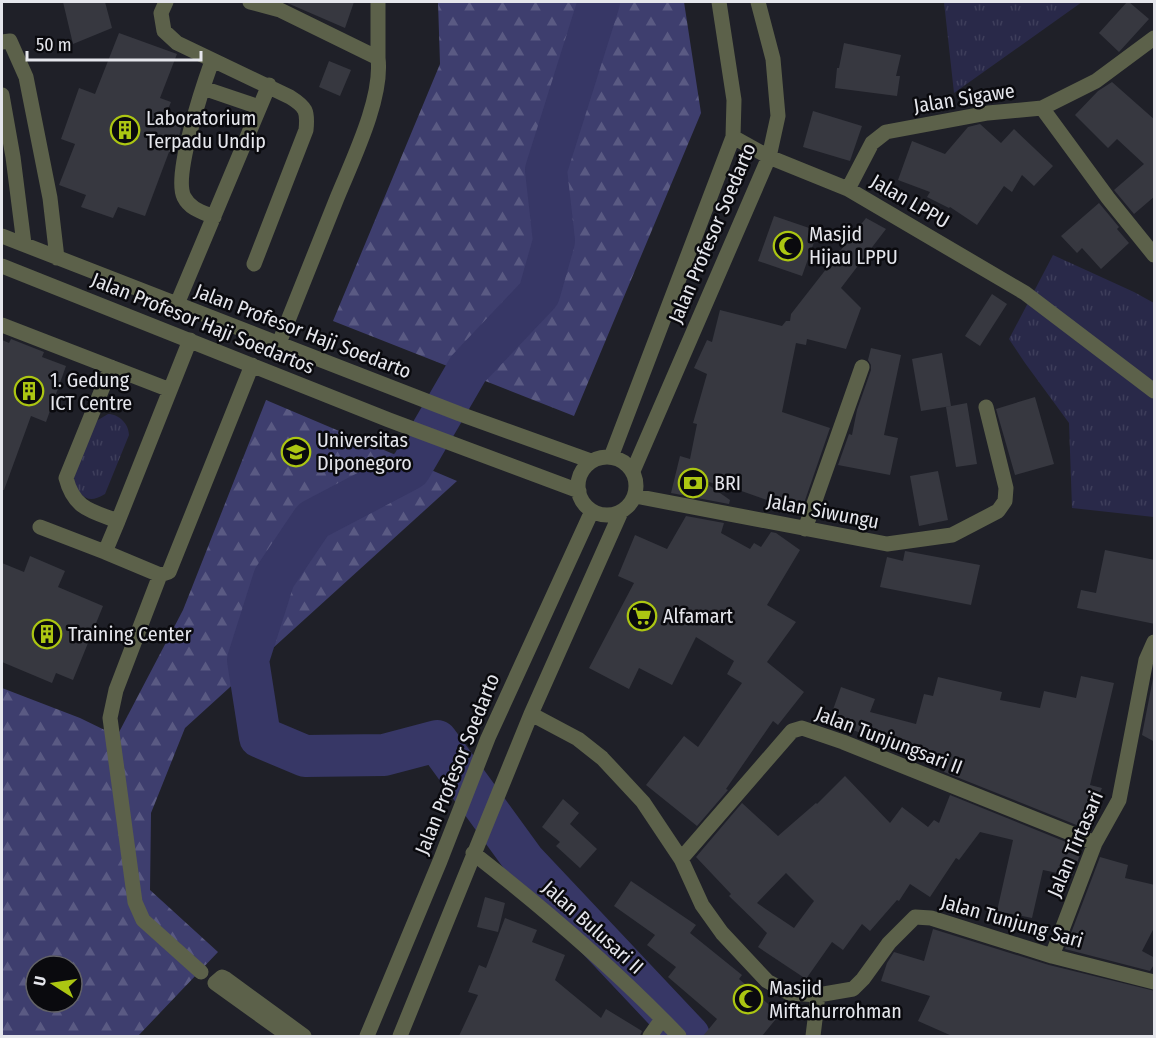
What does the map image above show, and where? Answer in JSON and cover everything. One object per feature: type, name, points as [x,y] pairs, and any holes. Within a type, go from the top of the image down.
[{"type":"street","points":[[166,2],[161,13],[164,31],[177,44],[212,62],[269,86],[303,106],[307,117],[306,130],[254,264]]},
{"type":"street","points":[[250,2],[280,10],[378,58]]},
{"type":"street","points":[[279,343],[353,159],[378,90],[380,72],[378,2]]},
{"type":"street","name":"Jalan Profesor Soedarto","points":[[611,457],[733,137],[734,100],[720,2]]},
{"type":"street","name":"Jalan Profesor Soedarto","points":[[635,496],[636,480],[633,471],[769,157],[778,116],[773,59],[758,2]]},
{"type":"street","points":[[1042,108],[1096,81],[1155,38]]},
{"type":"street","points":[[2,42],[10,41],[26,77],[50,198],[57,258]]},
{"type":"street","points":[[212,62],[202,88],[180,177],[183,195],[190,207],[214,217]]},
{"type":"street","points":[[177,304],[269,86]]},
{"type":"street","points":[[202,88],[259,107]]},
{"type":"street","points":[[2,95],[24,244]]},
{"type":"street","name":"Jalan Sigawe","points":[[848,189],[872,143],[886,132],[988,113],[1042,108],[1108,198],[1155,255]]},
{"type":"street","name":"Jalan LPPU","points":[[733,137],[769,157],[848,189],[1024,293],[1155,391]]},
{"type":"street","name":"Jalan Profesor Haji Soedarto","points":[[2,236],[460,414],[591,461]]},
{"type":"street","name":"Jalan Profesor Haji Soedartos","points":[[2,266],[390,420],[579,490]]},
{"type":"street","points":[[2,325],[170,390]]},
{"type":"street","points":[[105,552],[190,340]]},
{"type":"street","points":[[40,527],[160,575],[169,572],[252,364]]},
{"type":"street","points":[[111,367],[66,478],[70,494],[78,503],[118,521]]},
{"type":"street","points":[[805,529],[862,367]]},
{"type":"street","name":"Jalan Siwungu","points":[[635,496],[887,544],[952,535],[998,511],[1005,501],[1006,488],[986,407]]},
{"type":"street","points":[[633,471],[624,462],[611,457],[591,461],[581,474],[579,490],[581,499],[592,511],[603,515],[621,512],[629,506],[635,496]]},
{"type":"street","name":"Jalan Profesor Soedarto","points":[[367,1036],[440,861],[488,738],[592,511]]},
{"type":"street","points":[[400,1036],[531,714],[621,512]]},
{"type":"street","points":[[160,575],[116,690],[110,718],[135,902],[143,920],[201,972]]},
{"type":"street","name":"Jalan Tirtasari","points":[[1052,956],[1095,843],[1119,800],[1146,660],[1155,642]]},
{"type":"street","points":[[531,714],[578,739],[602,758],[643,802],[681,859],[702,905],[723,933],[767,981],[789,993],[818,994],[813,1036]]},
{"type":"street","name":"Jalan Tunjungsari II","points":[[681,859],[792,730],[802,728],[843,742],[1095,843]]},
{"type":"street","name":"Jalan Bulusari II","points":[[473,853],[591,951],[679,1036]]},
{"type":"street","name":"Jalan Tunjung Sari","points":[[818,994],[853,988],[863,979],[889,943],[915,917],[931,918],[1052,956],[1155,982]]},
{"type":"street","points":[[289,1036],[215,982],[222,977],[226,979],[304,1036]]},
{"type":"street","points":[[650,1036],[662,1019]]},
{"type":"green space","points":[[438,2],[684,2],[701,113],[574,416],[333,321],[440,64]]},
{"type":"green space","points":[[944,2],[1082,2],[954,93]]},
{"type":"green space","points":[[1053,255],[1154,303],[1154,517],[1072,508],[1069,423],[1009,339]]},
{"type":"green space","points":[[266,400],[457,481],[185,728],[151,813],[150,890],[218,952],[138,1036],[2,1036],[2,688],[80,718],[117,736],[183,610]]},
{"type":"green space","points":[[108,414],[123,420],[129,435],[105,494],[90,499],[83,496],[72,483],[93,423]]},
{"type":"building","points":[[63,2],[105,2],[112,28],[73,44]]},
{"type":"building","points":[[285,2],[354,2],[345,28]]},
{"type":"building","points":[[1127,2],[1149,19],[1119,52],[1099,33]]},
{"type":"building","name":"Laboratorium Terpadu Undip","points":[[119,33],[177,54],[160,98],[171,102],[166,114],[183,120],[175,153],[169,152],[145,216],[118,207],[113,218],[81,207],[86,195],[59,185],[75,144],[61,139],[79,88],[95,94]]},
{"type":"building","points":[[844,43],[901,55],[896,76],[900,76],[897,96],[835,88],[837,68],[839,68]]},
{"type":"building","points":[[329,61],[351,70],[340,96],[319,87]]},
{"type":"building","points":[[1112,82],[1155,120],[1155,196],[1134,214],[1114,190],[1144,164],[1117,139],[1108,148],[1075,115],[1098,91]]},
{"type":"building","points":[[813,111],[862,126],[850,161],[803,147]]},
{"type":"building","points":[[980,124],[1001,143],[1014,129],[1053,166],[1034,186],[1022,175],[1012,192],[1004,186],[977,225],[950,207],[927,197],[930,192],[898,180],[912,141],[945,154],[968,127]]},
{"type":"building","points":[[1099,203],[1129,243],[1101,269],[1082,248],[1077,253],[1061,236]]},
{"type":"building","name":"Masjid Hijau LPPU","points":[[774,216],[818,231],[802,276],[758,261]]},
{"type":"building","points":[[866,218],[886,229],[841,288],[861,308],[846,349],[807,339],[806,345],[796,343],[782,412],[830,428],[801,512],[700,479],[730,500],[729,504],[671,493],[680,456],[690,459],[697,424],[693,423],[707,374],[694,368],[707,340],[712,342],[720,310],[782,326],[786,321],[790,321],[791,314]]},
{"type":"building","points":[[992,294],[1007,304],[980,346],[965,336]]},
{"type":"building","name":"1. Gedung ICT Centre","points":[[11,339],[44,352],[42,357],[66,366],[46,422],[31,416],[4,490],[2,490],[2,340],[9,343]]},
{"type":"building","points":[[871,348],[901,355],[884,435],[898,438],[890,475],[838,465],[849,434],[852,435],[857,410],[871,370],[868,360]]},
{"type":"building","points":[[942,353],[951,406],[921,411],[912,359]]},
{"type":"building","points":[[1035,397],[1054,464],[1015,475],[996,409]]},
{"type":"building","points":[[967,403],[977,464],[956,467],[946,407]]},
{"type":"building","points":[[938,471],[948,520],[919,526],[910,476]]},
{"type":"building","points":[[686,516],[724,523],[721,533],[750,549],[754,543],[761,547],[771,532],[800,550],[767,605],[796,622],[767,662],[804,692],[778,725],[773,721],[726,789],[728,790],[697,826],[646,785],[684,736],[698,747],[742,683],[727,674],[734,661],[696,637],[672,685],[639,668],[629,689],[589,668],[634,583],[618,576],[635,535],[667,549]]},
{"type":"building","points":[[1105,550],[1155,560],[1155,624],[1077,608],[1081,590],[1096,593]]},
{"type":"building","points":[[905,551],[980,565],[971,605],[880,587],[887,557],[903,561]]},
{"type":"building","name":"Training Center","points":[[30,556],[65,571],[58,587],[103,606],[73,680],[56,673],[52,683],[2,662],[2,563],[24,572]]},
{"type":"building","points":[[1155,668],[1155,742],[1142,735]]},
{"type":"building","points":[[1081,676],[1114,683],[1090,785],[1102,788],[1084,828],[944,772],[945,770],[909,758],[910,752],[872,743],[874,738],[829,721],[841,687],[875,699],[870,712],[916,724],[924,694],[933,696],[938,677],[1002,692],[1000,700],[1040,708],[1044,691],[1076,698]]},
{"type":"building","points":[[845,776],[890,823],[902,807],[928,827],[934,820],[939,823],[950,795],[1076,846],[1074,850],[1081,852],[1072,876],[1043,870],[1032,918],[997,911],[1013,840],[980,832],[959,860],[956,858],[930,897],[910,884],[899,901],[897,900],[870,931],[862,924],[843,950],[832,942],[806,979],[758,947],[767,933],[729,896],[731,894],[696,857],[742,803],[778,836],[817,804]],"holes":[[[786,873],[814,901],[794,928],[757,903]]]},
{"type":"building","points":[[563,799],[579,813],[570,824],[597,849],[580,868],[556,846],[560,842],[542,827]]},
{"type":"building","points":[[1100,857],[1128,865],[1125,878],[1155,885],[1155,926],[1142,951],[1155,958],[1150,971],[1065,949]]},
{"type":"building","points":[[631,881],[696,925],[690,933],[742,975],[739,979],[780,1014],[762,1036],[703,1036],[717,1019],[668,977],[676,967],[647,945],[655,935],[614,906]]},
{"type":"building","points":[[485,897],[505,903],[498,932],[477,927]]},
{"type":"building","points":[[505,918],[537,930],[532,942],[565,955],[555,980],[601,1018],[606,1009],[642,1031],[640,1036],[459,1036],[478,995],[468,992],[479,965],[486,968]]},
{"type":"building","points":[[933,929],[1049,965],[1155,991],[1155,1036],[952,1036],[918,1021],[930,996],[881,981],[887,963],[894,952],[924,961]]},
{"type":"waterway","points":[[599,2],[546,170],[554,241],[539,294],[468,369],[410,469],[313,520],[274,578],[248,660],[260,737],[305,756],[384,755],[437,741],[525,862],[689,1036]]},
{"type":"place","name":"Laboratorium Terpadu Undip","points":[[125,130]]},
{"type":"place","name":"Masjid Hijau LPPU","points":[[788,246]]},
{"type":"place","name":"1. Gedung ICT Centre","points":[[29,391]]},
{"type":"place","name":"Universitas Diponegoro","points":[[296,452]]},
{"type":"place","name":"BRI","points":[[693,483]]},
{"type":"place","name":"Alfamart","points":[[642,616]]},
{"type":"place","name":"Training Center","points":[[47,634]]},
{"type":"place","name":"Masjid Miftahurrohman","points":[[748,999]]}]
